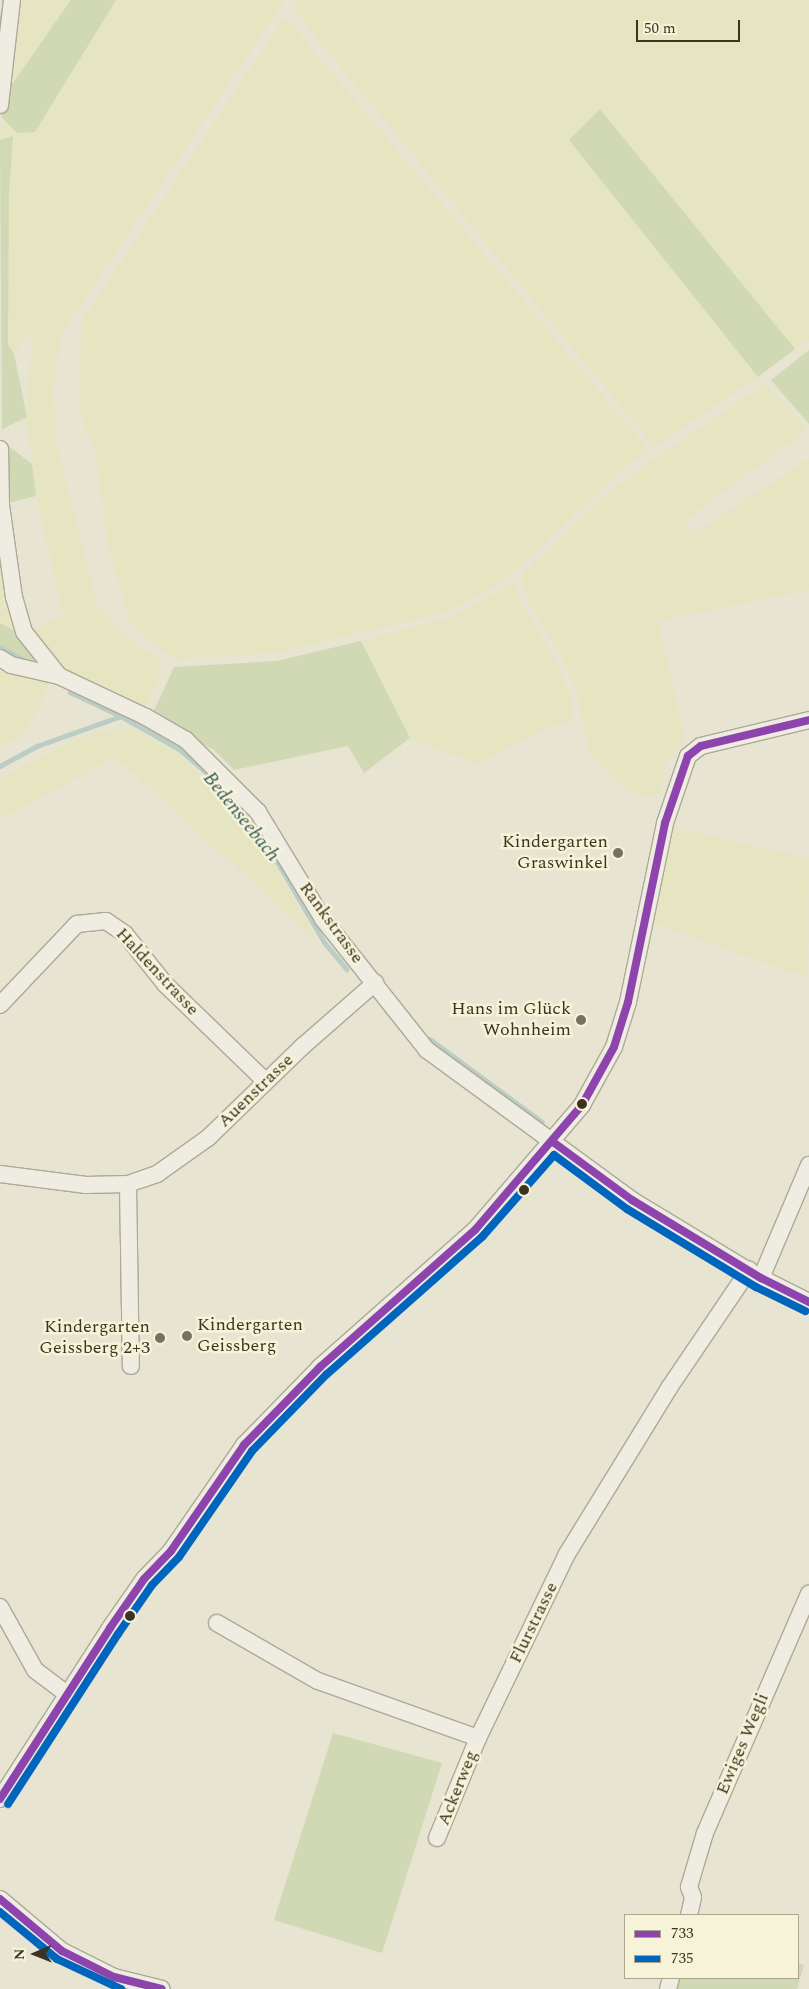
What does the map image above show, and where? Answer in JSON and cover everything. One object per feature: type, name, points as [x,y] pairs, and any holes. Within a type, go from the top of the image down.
[{"type":"street","points":[[0,105],[12,0]]},
{"type":"street","name":"Rankstrasse","points":[[0,449],[1,505],[14,597],[24,632],[59,676],[146,716],[186,740],[258,812],[323,919],[427,1050],[632,1200],[755,1274],[809,1302]]},
{"type":"street","points":[[0,658],[11,665],[59,676]]},
{"type":"street","points":[[0,1799],[67,1694],[144,1580],[171,1551],[244,1445],[269,1416],[320,1366],[475,1230],[553,1142],[582,1105],[614,1048],[628,1002],[665,823],[683,764],[701,746],[809,720]]},
{"type":"street","name":"Haldenstrasse","points":[[0,1006],[77,924],[106,921],[125,934],[166,985],[265,1081]]},
{"type":"street","name":"Auenstrasse","points":[[0,1174],[86,1185],[128,1184],[172,1166],[209,1137],[265,1081],[375,983]]},
{"type":"street","name":"Flurstrasse","points":[[478,1738],[567,1554],[669,1388],[755,1274],[809,1165]]},
{"type":"street","points":[[128,1184],[132,1366]]},
{"type":"street","name":"Ewiges Wegli","points":[[689,1914],[693,1897],[689,1887],[705,1833],[809,1594]]},
{"type":"street","points":[[0,1607],[34,1670],[67,1694]]},
{"type":"street","points":[[217,1623],[318,1680],[478,1738]]},
{"type":"street","name":"Ackerweg","points":[[437,1838],[478,1738]]},
{"type":"street","points":[[0,1899],[62,1951],[114,1976],[162,1989]]},
{"type":"green space","points":[[16,0],[71,0],[6,93]]},
{"type":"green space","points":[[71,0],[116,0],[35,132],[17,133],[2,117],[6,93]]},
{"type":"green space","points":[[116,0],[285,0],[60,336],[53,395],[57,446],[97,604],[116,628],[158,659],[162,671],[145,707],[69,672],[29,631],[64,616],[36,496],[27,417],[32,328],[14,354],[8,345],[9,192],[13,137],[0,139],[2,117],[17,133],[35,132]]},
{"type":"green space","points":[[296,0],[809,0],[809,339],[795,349],[599,109],[570,140],[758,377],[654,447],[293,9]]},
{"type":"green space","points":[[285,17],[648,449],[584,505],[514,572],[493,587],[447,612],[276,653],[174,659],[131,626],[108,547],[95,451],[80,412],[81,322]]},
{"type":"green space","points":[[600,109],[795,349],[758,377],[569,140]]},
{"type":"green space","points":[[13,136],[9,192],[8,345],[14,354],[27,417],[2,429],[0,140]]},
{"type":"green space","points":[[809,350],[809,424],[771,380]]},
{"type":"green space","points":[[765,384],[807,430],[685,520],[693,535],[809,458],[809,590],[658,621],[685,741],[667,761],[659,798],[631,792],[590,755],[576,690],[560,654],[528,601],[521,576],[588,511],[630,476]]},
{"type":"green space","points":[[3,442],[32,464],[36,496],[4,504]]},
{"type":"green space","points":[[0,536],[17,632],[0,623]]},
{"type":"green space","points":[[514,583],[521,603],[553,655],[570,694],[574,720],[548,727],[476,764],[410,738],[362,641],[455,616]]},
{"type":"green space","points":[[0,623],[17,632],[41,667],[0,652]]},
{"type":"green space","points":[[361,641],[410,738],[364,773],[348,746],[234,770],[214,750],[152,715],[174,667],[277,661]]},
{"type":"green space","points":[[0,664],[50,682],[34,717],[18,737],[0,746]]},
{"type":"green space","points":[[133,728],[177,753],[244,820],[276,867],[317,941],[116,757],[0,819],[0,778],[64,745],[103,731]]},
{"type":"green space","points":[[674,828],[809,858],[808,978],[653,923]]},
{"type":"green space","points":[[333,1733],[442,1763],[382,1953],[274,1920]]},
{"type":"green space","points":[[799,1963],[804,1965],[797,1989],[676,1989],[679,1979],[799,1979]]},
{"type":"waterway","name":"Bedenseebach","points":[[0,19],[4,11]]},
{"type":"waterway","name":"Bedenseebach","points":[[0,647],[25,661]]},
{"type":"waterway","name":"Bedenseebach","points":[[70,692],[121,716],[179,749],[204,770],[249,821],[280,866],[325,943],[347,969]]},
{"type":"waterway","points":[[0,766],[37,746],[121,716]]},
{"type":"waterway","name":"Bedenseebach","points":[[430,1039],[542,1122]]},
{"type":"transit line","name":"733","points":[[0,1799],[110,1628],[144,1579],[171,1551],[244,1445],[320,1367],[475,1230],[582,1105],[614,1047],[628,1002],[665,823],[688,756],[701,746],[809,720]]},
{"type":"transit line","name":"733","points":[[553,1142],[632,1200],[761,1278],[809,1302]]},
{"type":"transit line","name":"735","points":[[8,1804],[118,1634],[152,1585],[179,1557],[252,1451],[327,1374],[482,1237],[554,1155],[627,1209],[756,1287],[805,1311]]},
{"type":"transit line","name":"733","points":[[0,1899],[62,1951],[114,1977],[162,1989]]},
{"type":"transit line","name":"735","points":[[0,1912],[57,1959],[121,1989]]},
{"type":"place","name":"Kindergarten Graswinkel","points":[[618,853]]},
{"type":"place","name":"Hans im Glück Wohnheim","points":[[581,1020]]},
{"type":"place","name":"Kindergarten Geissberg","points":[[187,1336]]},
{"type":"place","name":"Kindergarten Geissberg 2+3","points":[[160,1338]]}]
